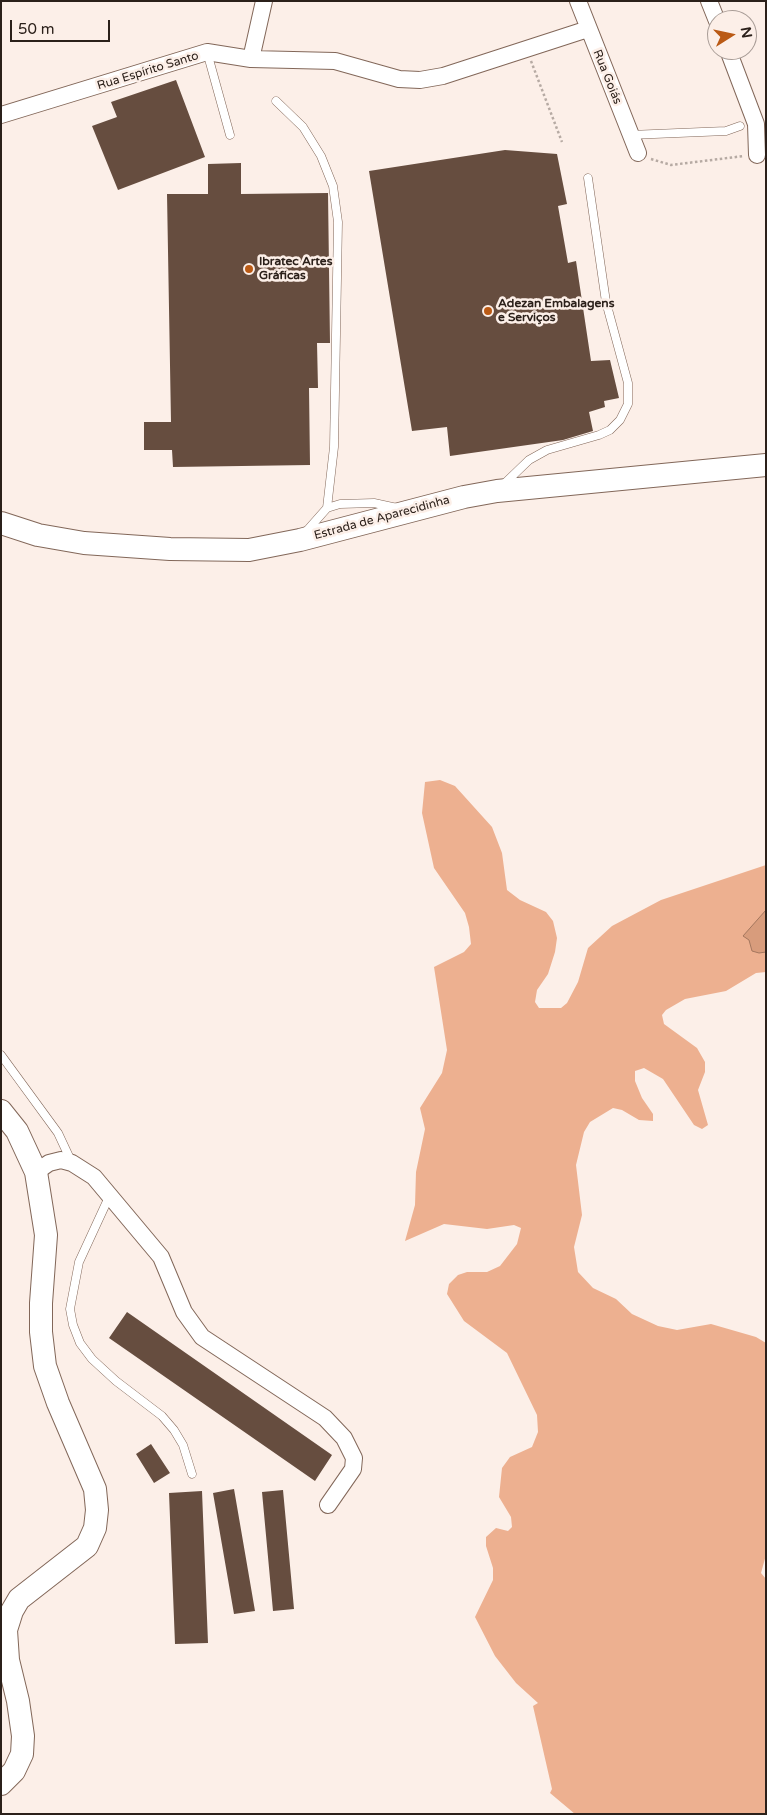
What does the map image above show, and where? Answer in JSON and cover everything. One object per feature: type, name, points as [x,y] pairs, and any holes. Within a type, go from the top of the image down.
[{"type":"street","points":[[251,59],[264,1]]},
{"type":"street","name":"Rua Goiás","points":[[578,1],[638,153]]},
{"type":"street","name":"Rua Espírito Santo","points":[[1,115],[207,52],[251,59],[335,61],[399,79],[420,80],[443,76],[588,29]]},
{"type":"street","points":[[732,60],[756,124],[757,155]]},
{"type":"street","name":"Estrada de Aparecidinha","points":[[1,523],[38,536],[84,543],[170,549],[249,550],[300,540],[464,497],[497,491],[766,465]]},
{"type":"street","points":[[1,1111],[17,1131],[36,1172],[46,1235],[41,1303],[41,1332],[45,1366],[58,1403],[95,1489],[97,1510],[95,1528],[86,1546],[19,1599],[12,1611],[6,1630],[8,1660],[18,1702],[23,1736],[22,1754],[14,1771],[1,1784]]},
{"type":"street","points":[[36,1172],[49,1163],[61,1160],[72,1163],[94,1177],[160,1257],[184,1312],[202,1337],[325,1418],[344,1438],[354,1458],[353,1469],[328,1505]]},
{"type":"lane","points":[[207,52],[230,135]]},
{"type":"lane","points":[[276,101],[303,127],[321,156],[333,186],[338,222],[333,471],[327,508],[300,540]]},
{"type":"lane","points":[[630,135],[726,131],[740,126]]},
{"type":"lane","points":[[497,491],[529,460],[547,450],[610,430],[620,420],[628,404],[628,383],[606,302],[588,178]]},
{"type":"lane","points":[[327,508],[351,502],[374,502],[409,512]]},
{"type":"lane","points":[[1,1055],[58,1132],[72,1163]]},
{"type":"lane","points":[[109,1197],[79,1262],[70,1309],[73,1325],[80,1343],[92,1359],[116,1381],[162,1416],[174,1430],[183,1446],[192,1474]]},
{"type":"path","points":[[527,50],[562,142]]},
{"type":"path","points":[[638,153],[671,165],[757,155]]},
{"type":"shaded area","points":[[440,780],[455,786],[492,827],[502,853],[507,890],[520,900],[546,912],[553,921],[557,938],[555,952],[548,974],[537,990],[535,1002],[539,1008],[561,1008],[567,1003],[578,982],[588,948],[612,926],[661,900],[766,865],[766,972],[756,973],[726,991],[685,999],[666,1010],[662,1015],[664,1024],[697,1048],[705,1062],[705,1072],[698,1090],[708,1125],[702,1129],[694,1125],[663,1079],[644,1068],[635,1071],[635,1081],[642,1098],[653,1114],[653,1121],[639,1120],[622,1110],[613,1108],[590,1122],[584,1132],[576,1165],[582,1215],[574,1247],[578,1272],[593,1288],[616,1299],[632,1314],[658,1326],[677,1330],[711,1324],[756,1337],[766,1343],[766,1555],[761,1573],[766,1579],[766,1814],[575,1814],[550,1793],[552,1789],[533,1706],[538,1703],[516,1683],[495,1656],[475,1617],[493,1580],[493,1568],[486,1546],[486,1537],[496,1528],[508,1531],[512,1527],[511,1517],[499,1497],[502,1468],[510,1457],[532,1447],[538,1432],[537,1415],[507,1353],[464,1321],[447,1294],[449,1284],[458,1275],[467,1272],[487,1272],[500,1266],[517,1244],[521,1228],[514,1225],[487,1229],[444,1224],[405,1241],[415,1205],[416,1172],[425,1129],[420,1108],[442,1073],[447,1050],[434,967],[464,952],[471,944],[465,913],[434,868],[422,813],[425,782]]},
{"type":"shaded area","points":[[766,910],[766,952],[759,953],[752,951],[749,940],[743,936]]},
{"type":"building","points":[[176,80],[205,157],[118,190],[92,126],[117,117],[111,102]]},
{"type":"building","name":"Adezan Embalagens e Serviços","points":[[505,150],[557,154],[567,204],[558,206],[568,263],[576,261],[591,361],[610,360],[619,398],[604,401],[605,407],[589,412],[593,431],[563,440],[450,456],[447,427],[412,431],[369,171]]},
{"type":"building","name":"Ibratec Artes Gráficas","points":[[241,163],[241,194],[328,193],[330,343],[317,343],[318,388],[309,388],[310,465],[173,467],[172,450],[144,450],[144,422],[171,422],[167,194],[208,194],[208,164]]},
{"type":"building","points":[[127,1312],[332,1455],[315,1481],[109,1338]]},
{"type":"building","points":[[151,1444],[170,1473],[154,1483],[136,1454]]},
{"type":"building","points":[[234,1489],[255,1611],[234,1614],[213,1493]]},
{"type":"building","points":[[283,1490],[294,1609],[273,1611],[262,1492]]},
{"type":"building","points":[[202,1491],[208,1643],[175,1644],[169,1493]]},
{"type":"place","name":"Ibratec Artes Gráficas","points":[[249,269]]},
{"type":"place","name":"Adezan Embalagens e Serviços","points":[[488,311]]}]
